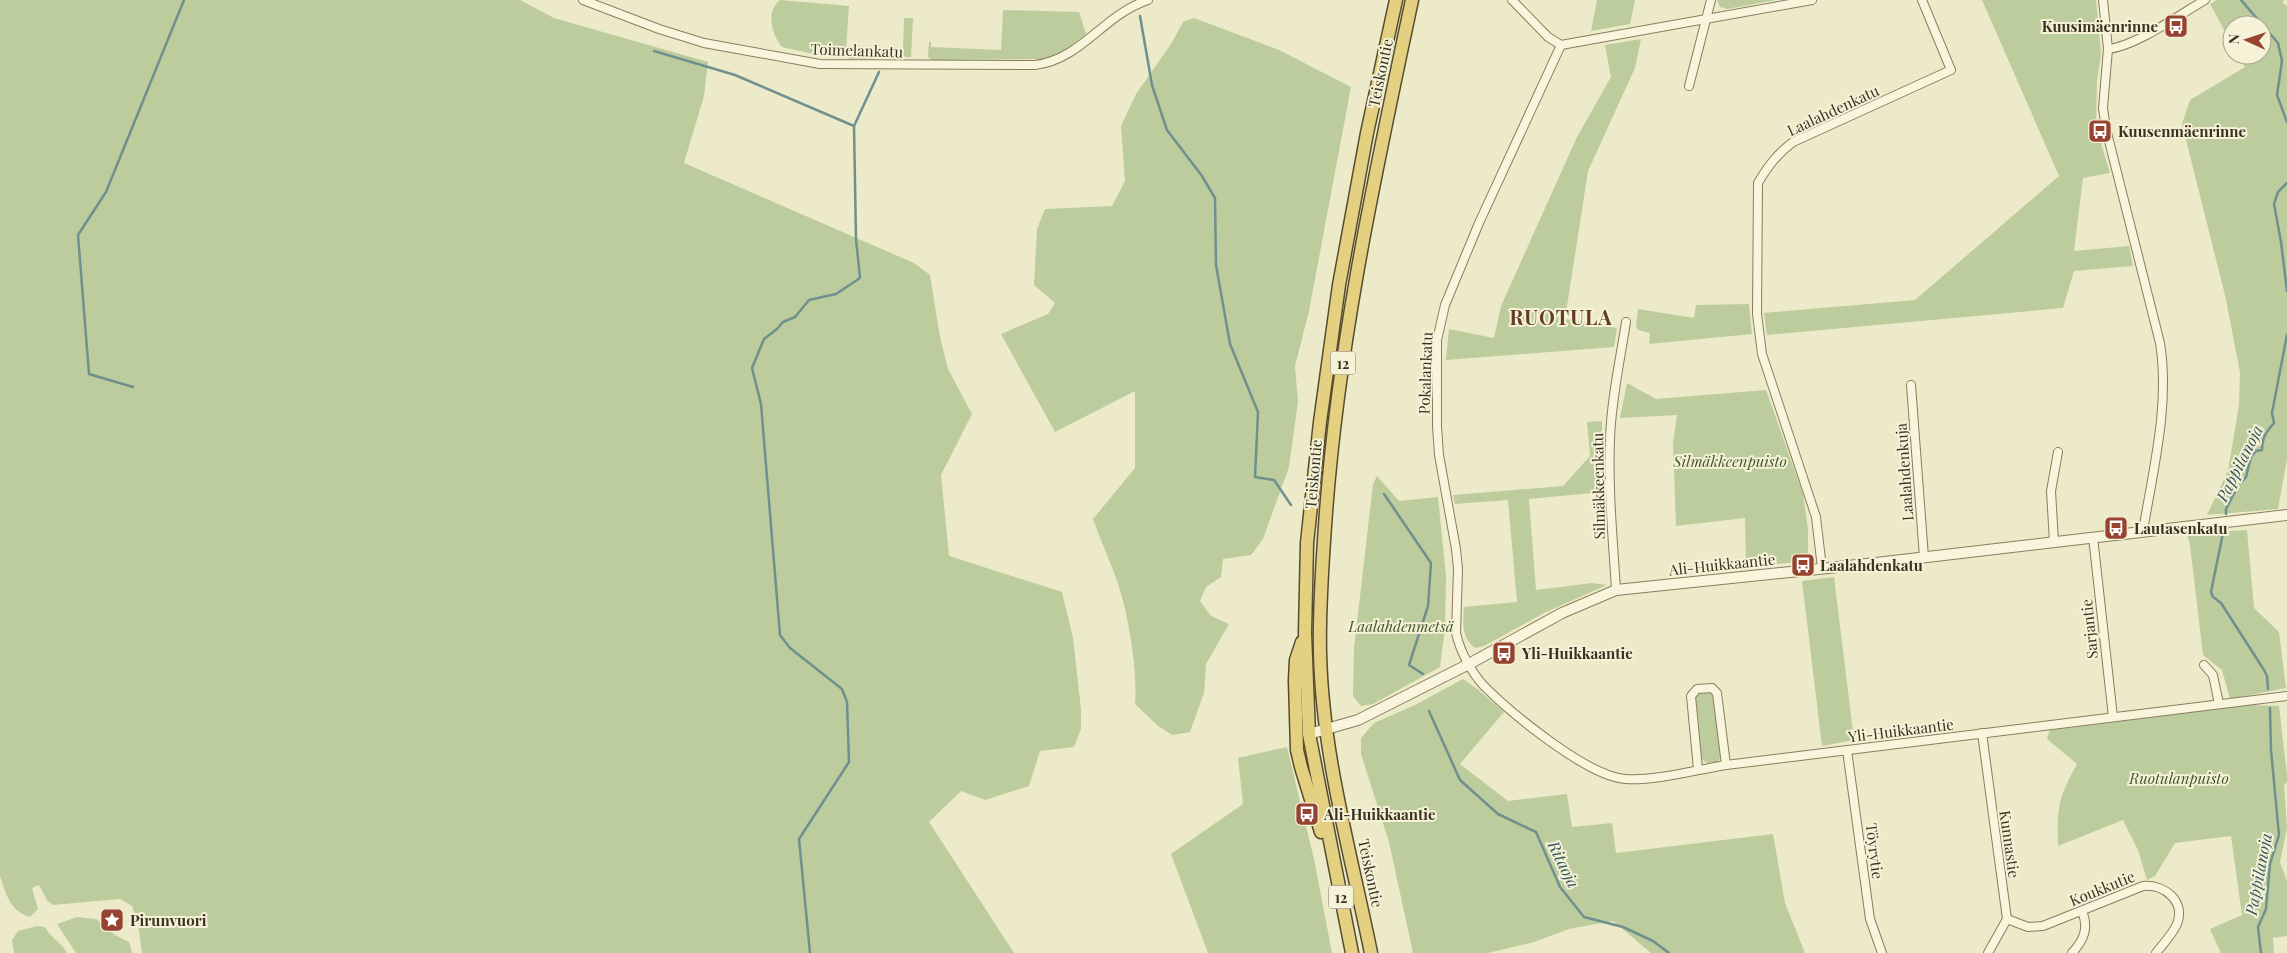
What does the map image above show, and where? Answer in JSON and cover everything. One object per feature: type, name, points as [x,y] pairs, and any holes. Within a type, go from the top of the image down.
[{"type":"highway","name":"Teiskontie","points":[[1352,953],[1309,734],[1304,633],[1307,543],[1320,422],[1339,285],[1367,133],[1396,0]]},
{"type":"highway","name":"Teiskontie","points":[[1371,953],[1326,730],[1320,653],[1321,587],[1327,491],[1356,275],[1412,0]]},
{"type":"highway","name":"12","points":[[1304,633],[1296,660],[1297,750],[1320,830],[1329,842]]},
{"type":"street","name":"Toimelankatu","points":[[583,0],[659,29],[704,43],[783,59],[845,66],[1049,63],[1061,59],[1084,43],[1122,11],[1148,0]]},
{"type":"street","points":[[1512,0],[1548,37],[1561,45],[1812,0]]},
{"type":"street","points":[[1690,86],[1711,0]]},
{"type":"street","name":"Laalahdenkatu","points":[[1822,568],[1816,518],[1762,354],[1757,320],[1756,243],[1758,183],[1768,165],[1793,142],[1951,70],[1922,0]]},
{"type":"street","points":[[2103,0],[2108,49],[2103,108],[2106,130],[2160,343],[2163,369],[2162,402],[2142,531]]},
{"type":"street","points":[[2108,49],[2120,47],[2133,41],[2205,0]]},
{"type":"street","name":"Pokalankatu","points":[[1469,664],[1458,643],[1456,633],[1458,569],[1456,543],[1439,455],[1436,426],[1437,340],[1444,306],[1478,223],[1561,45]]},
{"type":"street","name":"Silmäkkeenkatu","points":[[1616,590],[1609,469],[1610,440],[1612,412],[1626,322]]},
{"type":"street","name":"Laalahdenkuja","points":[[1911,385],[1924,557]]},
{"type":"street","points":[[2054,542],[2052,491],[2058,452]]},
{"type":"street","name":"Ali-Huikkaantie","points":[[1309,734],[1358,720],[1469,664],[1562,613],[1616,590],[2287,515]]},
{"type":"street","name":"Sarjantie","points":[[2093,537],[2113,717]]},
{"type":"street","name":"Yli-Huikkaantie","points":[[1469,664],[1484,685],[1539,732],[1572,756],[1607,775],[1624,779],[2287,696]]},
{"type":"street","points":[[2204,665],[2213,675],[2219,704]]},
{"type":"street","points":[[1698,769],[1691,696],[1697,689],[1712,688],[1717,693],[1726,765]]},
{"type":"street","name":"Kunnastie","points":[[1982,733],[2007,919]]},
{"type":"street","name":"Töyrytie","points":[[1848,750],[1870,919],[1882,953]]},
{"type":"street","name":"Koukkutie","points":[[2007,919],[2034,928],[2052,924],[2143,886],[2152,885],[2166,889],[2177,905],[2178,918],[2174,930],[2156,953]]},
{"type":"street","points":[[2072,953],[2085,933],[2085,919],[2082,911]]},
{"type":"street","points":[[1988,953],[2007,919]]},
{"type":"green space","points":[[0,0],[520,0],[554,18],[708,62],[704,96],[684,163],[914,263],[930,275],[940,337],[948,369],[972,414],[941,475],[949,556],[1062,592],[1073,638],[1081,709],[1081,729],[1074,747],[1040,751],[1029,786],[985,800],[961,791],[929,822],[1014,953],[142,953],[138,924],[132,906],[120,899],[53,905],[47,900],[39,885],[32,888],[38,909],[30,917],[18,911],[10,901],[0,876]]},
{"type":"green space","points":[[780,0],[849,6],[846,50],[841,56],[818,55],[782,47],[775,36],[771,17],[775,5]]},
{"type":"green space","points":[[1597,0],[1635,0],[1630,24],[1591,31]]},
{"type":"green space","points":[[1717,0],[1776,0],[1727,9],[1720,7]]},
{"type":"green space","points":[[1982,0],[2096,0],[2101,54],[2097,81],[2096,127],[2110,173],[2083,178],[2074,251],[2129,246],[2133,266],[2074,271],[2063,308],[1767,335],[1764,313],[1915,300],[2059,176]]},
{"type":"green space","points":[[2217,0],[2284,0],[2283,3],[2287,6],[2287,459],[2278,509],[2207,515],[2228,471],[2239,405],[2240,372],[2225,295],[2182,124],[2190,100],[2245,67],[2244,65],[2272,65],[2272,15],[2222,15],[2222,26],[2210,4]]},
{"type":"green space","points":[[1003,10],[1079,12],[1086,34],[1071,46],[1042,59],[932,60],[928,57],[929,42],[931,42],[931,47],[1001,50]]},
{"type":"green space","points":[[904,18],[913,18],[911,57],[849,59],[852,46],[903,48]]},
{"type":"green space","points":[[1194,18],[1279,50],[1351,87],[1309,311],[1295,366],[1298,401],[1289,467],[1263,539],[1251,555],[1223,559],[1221,577],[1206,587],[1200,601],[1211,616],[1229,624],[1206,664],[1204,693],[1190,732],[1172,735],[1157,725],[1135,704],[1134,659],[1125,609],[1114,573],[1093,519],[1135,468],[1135,391],[1055,432],[1001,334],[1048,314],[1055,303],[1034,285],[1037,229],[1045,209],[1112,206],[1125,181],[1121,126],[1136,94],[1171,44],[1183,22]]},
{"type":"green space","points":[[1641,39],[1635,68],[1588,171],[1565,319],[1617,328],[1614,347],[1446,360],[1449,329],[1494,338],[1501,306],[1577,137],[1611,77],[1605,45]]},
{"type":"green space","points":[[1749,304],[1752,334],[1649,344],[1650,333],[1638,330],[1636,326],[1638,309],[1694,318],[1696,305]]},
{"type":"green space","name":"Silmäkkeenpuisto","points":[[1627,383],[1656,399],[1766,390],[1803,494],[1808,529],[1808,556],[1789,563],[1746,567],[1745,518],[1676,526],[1673,443],[1677,415],[1620,418]]},
{"type":"green space","points":[[1602,421],[1603,492],[1529,499],[1536,590],[1592,583],[1607,585],[1544,613],[1484,646],[1475,648],[1470,644],[1465,634],[1463,624],[1464,607],[1517,602],[1508,500],[1455,504],[1453,495],[1563,486],[1590,456],[1587,422]]},
{"type":"green space","name":"Laalahdenmetsä","points":[[1377,476],[1399,501],[1438,497],[1446,576],[1445,628],[1440,667],[1373,704],[1361,706],[1353,696],[1354,648],[1373,484]]},
{"type":"green space","points":[[2247,530],[2254,608],[2279,632],[2286,688],[2230,699],[2222,670],[2203,655],[2190,545],[2187,534]]},
{"type":"green space","points":[[1834,577],[1854,740],[1822,746],[1802,581]]},
{"type":"green space","points":[[1463,679],[1504,712],[1460,764],[1508,801],[1567,794],[1572,827],[1612,823],[1616,853],[1773,834],[1785,903],[1805,953],[1651,953],[1613,921],[1569,929],[1534,942],[1488,953],[1413,953],[1389,842],[1361,754],[1361,738],[1374,723],[1415,705]]},
{"type":"green space","points":[[1707,690],[1714,695],[1722,755],[1718,762],[1707,763],[1700,758],[1695,698],[1698,692]]},
{"type":"green space","name":"Ruotulanpuisto","points":[[2250,705],[2279,706],[2287,775],[2287,783],[2284,784],[2287,828],[2280,862],[2287,881],[2287,936],[2273,938],[2274,953],[2221,953],[2210,929],[2242,915],[2231,836],[2175,843],[2155,876],[2147,880],[2138,850],[2123,820],[2058,846],[2060,803],[2077,764],[2047,739],[2050,730]]},
{"type":"green space","points":[[1287,747],[1314,859],[1332,953],[1208,953],[1171,854],[1243,804],[1238,758]]},
{"type":"green space","points":[[77,917],[96,919],[115,935],[129,942],[132,953],[76,953],[57,924]]},
{"type":"green space","points":[[37,926],[45,927],[67,953],[14,953],[12,940],[18,931]]},
{"type":"waterway","points":[[133,387],[89,374],[78,235],[106,192],[184,0]]},
{"type":"waterway","name":"Pappilanoja","points":[[2241,0],[2278,43],[2282,61],[2277,95],[2287,122]]},
{"type":"waterway","points":[[1140,16],[1152,85],[1167,130],[1202,176],[1215,198],[1216,265],[1230,344],[1258,412],[1255,477],[1274,480],[1291,505]]},
{"type":"waterway","points":[[654,51],[735,75],[854,126]]},
{"type":"waterway","points":[[810,953],[799,839],[849,762],[847,702],[842,689],[790,648],[780,635],[761,404],[752,368],[764,339],[783,322],[795,317],[809,300],[836,294],[860,278],[856,239],[854,126],[879,72]]},
{"type":"waterway","name":"Pappilanoja","points":[[2287,183],[2278,192],[2274,204],[2287,291]]},
{"type":"waterway","name":"Pappilanoja","points":[[2226,514],[2226,509],[2239,484],[2246,477],[2251,457],[2256,451],[2262,450],[2265,435],[2274,423],[2272,413],[2287,335]]},
{"type":"waterway","points":[[1384,494],[1431,563],[1428,606],[1409,665],[1423,674]]},
{"type":"waterway","name":"Pappilanoja","points":[[2223,533],[2211,592],[2213,597],[2221,603],[2264,670],[2267,676],[2268,689]]},
{"type":"waterway","name":"Pappilanoja","points":[[2261,953],[2258,927],[2266,909],[2270,864],[2279,835],[2271,750],[2270,708]]},
{"type":"waterway","name":"Ritaoja","points":[[1429,711],[1460,780],[1498,814],[1536,832],[1560,887],[1584,917],[1623,927],[1653,941],[1669,953]]},
{"type":"place","name":"Kuusimäenrinne","points":[[2176,26]]},
{"type":"place","name":"Kuusenmäenrinne","points":[[2100,131]]},
{"type":"place","name":"Lautasenkatu","points":[[2116,528]]},
{"type":"place","name":"Laalahdenkatu","points":[[1803,565]]},
{"type":"place","name":"Yli-Huikkaantie","points":[[1504,653]]},
{"type":"place","name":"Ali-Huikkaantie","points":[[1307,814]]},
{"type":"place","name":"Pirunvuori","points":[[112,920]]},
{"type":"district","name":"RUOTULA","points":[[1561,316]]}]
